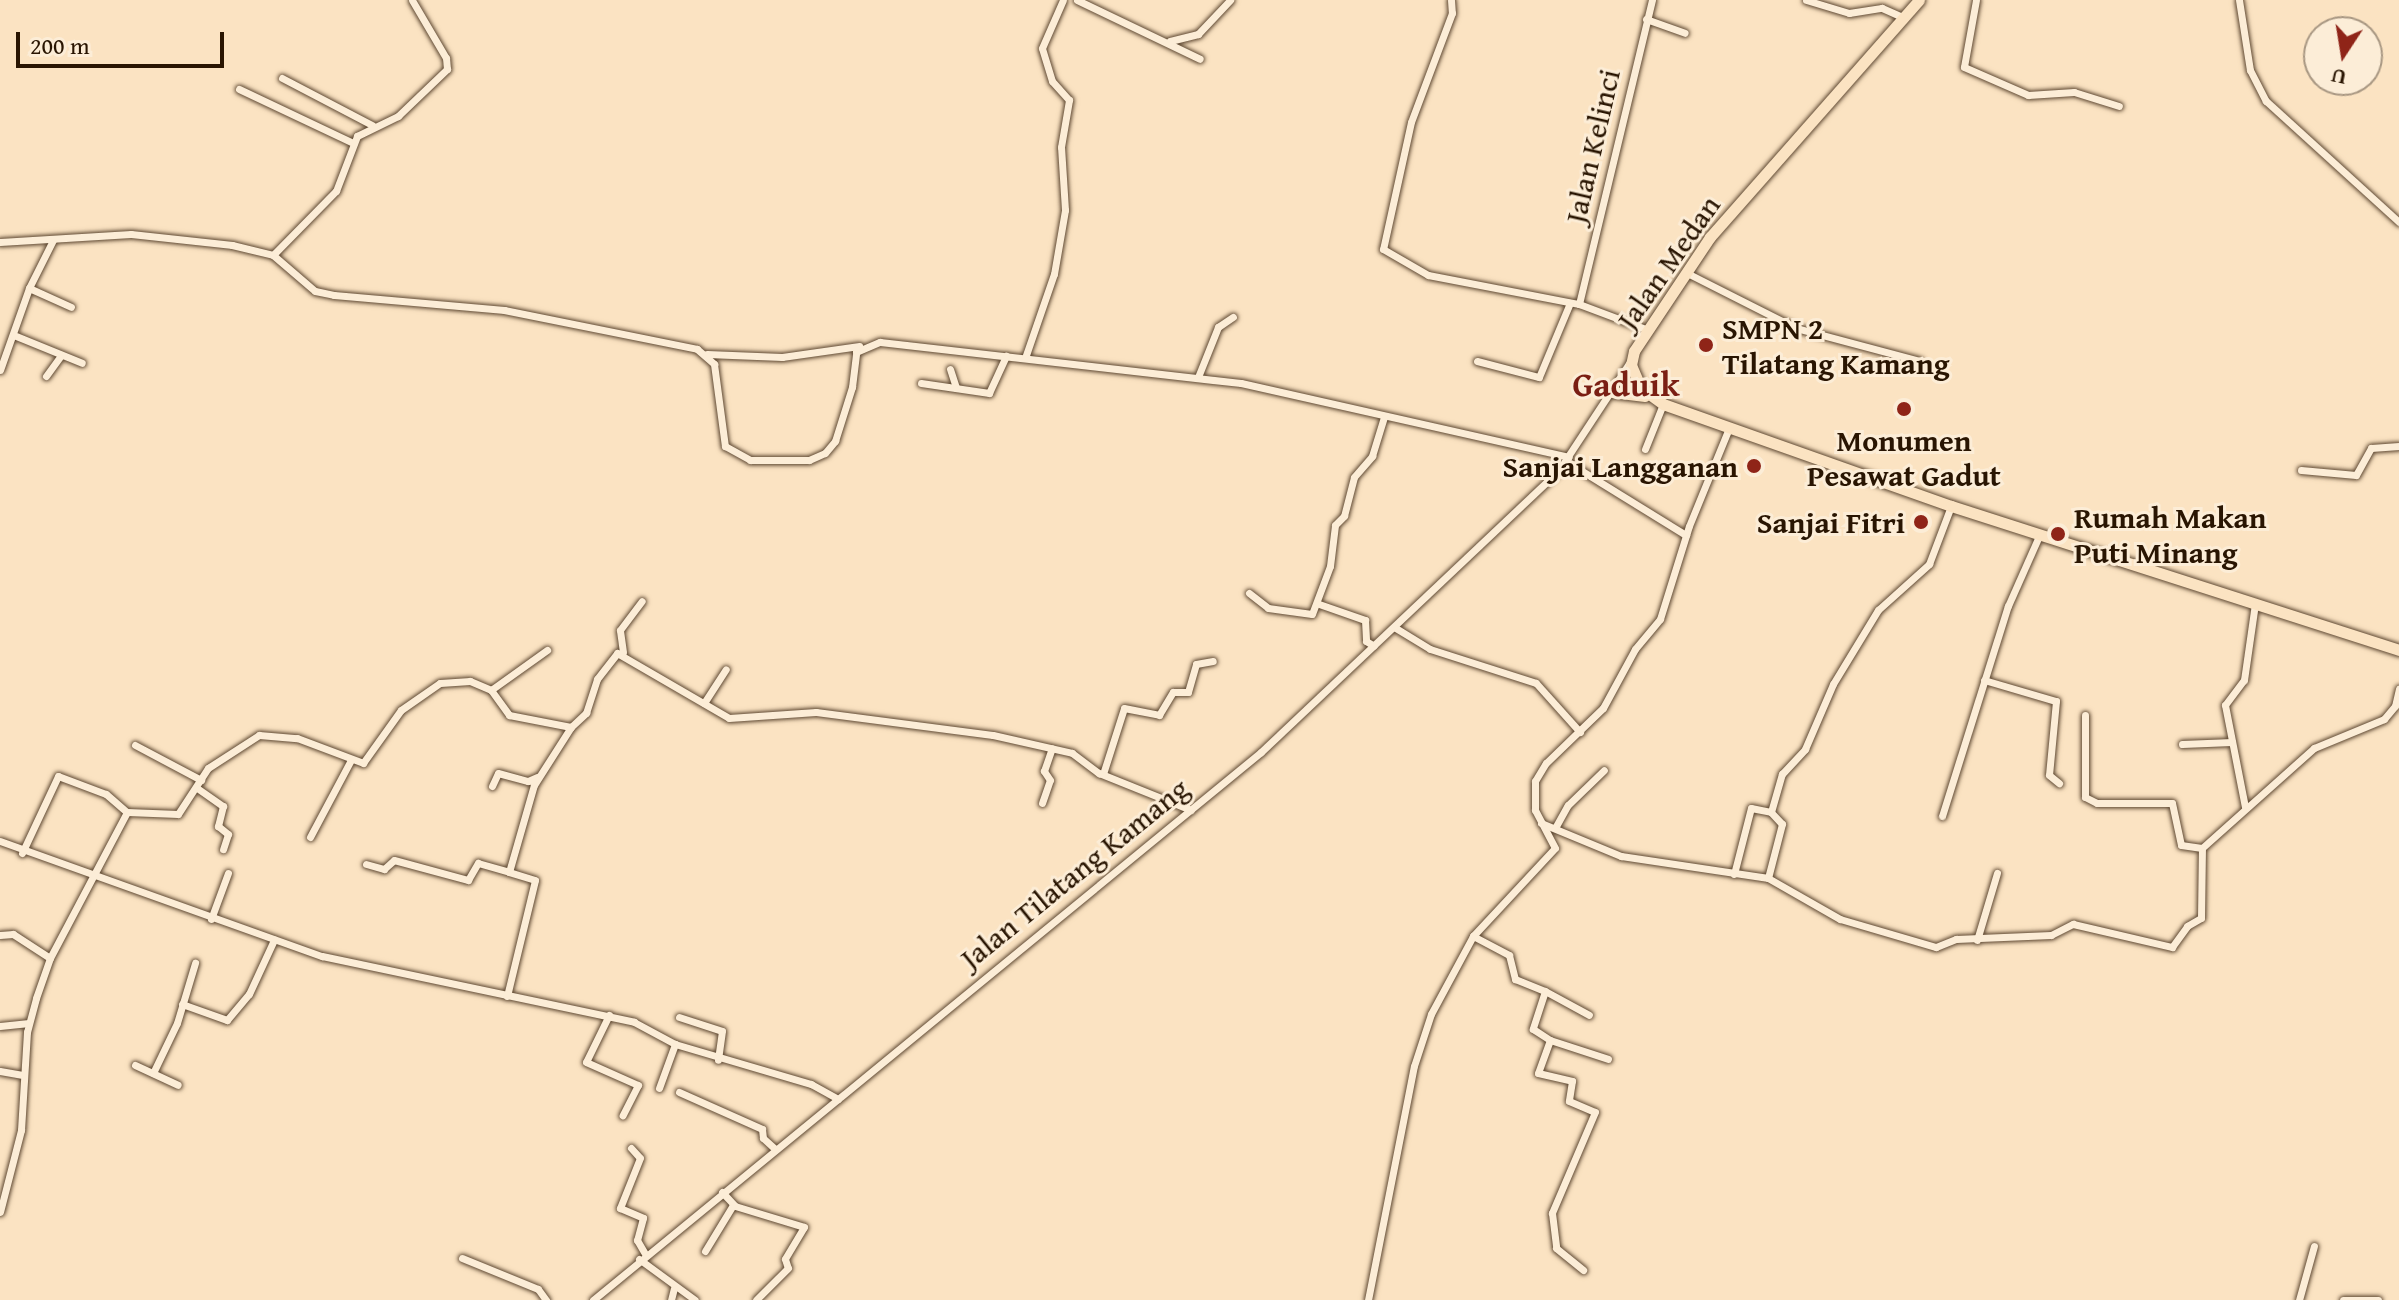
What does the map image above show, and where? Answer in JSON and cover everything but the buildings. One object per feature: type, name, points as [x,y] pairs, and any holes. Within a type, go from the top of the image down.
[{"type":"highway","name":"Jalan Medan","points":[[1650,398],[1636,383],[1631,360],[1648,330],[1736,205],[1919,0]]},
{"type":"highway","points":[[1612,392],[1650,398],[2039,536],[2399,650]]},
{"type":"street","points":[[273,255],[336,191],[353,143],[372,125],[398,116],[447,69],[446,58],[412,0]]},
{"type":"street","points":[[1025,358],[1054,274],[1065,210],[1061,147],[1069,100],[1052,81],[1042,48],[1063,0]]},
{"type":"street","points":[[1077,0],[1170,41],[1200,59]]},
{"type":"street","points":[[1170,41],[1198,34],[1230,0]]},
{"type":"street","points":[[1451,0],[1452,13],[1411,122],[1383,249],[1428,275],[1574,304],[1648,330]]},
{"type":"street","name":"Jalan Kelinci","points":[[1477,361],[1539,377],[1574,304],[1652,0]]},
{"type":"street","points":[[1806,0],[1849,13],[1882,8],[1904,18]]},
{"type":"street","points":[[1976,0],[1964,67],[2028,95],[2074,92],[2119,106]]},
{"type":"street","points":[[2239,0],[2250,70],[2266,101],[2399,222]]},
{"type":"street","points":[[1646,19],[1685,33]]},
{"type":"street","points":[[282,78],[372,125]]},
{"type":"street","points":[[239,89],[353,143]]},
{"type":"street","points":[[0,242],[142,234],[273,255],[315,291],[504,310],[707,354],[782,357],[840,353],[863,345],[1006,356],[1198,377],[1568,459],[1686,535]]},
{"type":"street","points":[[0,370],[16,336],[29,288],[53,240]]},
{"type":"street","points":[[1689,274],[1796,328],[1920,361]]},
{"type":"street","points":[[29,288],[71,307]]},
{"type":"street","points":[[1198,377],[1218,327],[1233,317]]},
{"type":"street","points":[[16,336],[82,363]]},
{"type":"street","points":[[707,354],[717,376],[718,425],[725,446],[750,460],[777,462],[809,460],[835,441],[852,387],[855,355],[863,345]]},
{"type":"street","points":[[46,376],[61,355]]},
{"type":"street","points":[[921,383],[989,393],[1006,356]]},
{"type":"street","name":"Jalan Tilatang Kamang","points":[[593,1300],[642,1256],[1191,810],[1374,646],[1568,459],[1631,360]]},
{"type":"street","points":[[950,369],[956,388]]},
{"type":"street","points":[[1645,449],[1663,404]]},
{"type":"street","points":[[1249,593],[1268,608],[1305,615],[1319,604],[1335,525],[1344,516],[1354,477],[1372,456],[1384,417]]},
{"type":"street","points":[[1368,1300],[1414,1066],[1431,1014],[1473,936],[1555,848],[1541,823],[1532,797],[1535,781],[1603,708],[1635,649],[1660,619],[1686,535],[1729,428]]},
{"type":"street","points":[[2301,470],[2356,475],[2369,449],[2399,446]]},
{"type":"street","points":[[1771,812],[1782,774],[1808,743],[1853,646],[1878,610],[1929,564],[1951,506]]},
{"type":"street","points":[[1942,816],[1984,680],[2039,536]]},
{"type":"street","points":[[623,652],[620,630],[642,601]]},
{"type":"street","points":[[1319,604],[1365,620],[1366,641],[1374,646]]},
{"type":"street","points":[[2245,807],[2225,705],[2244,680],[2255,604]]},
{"type":"street","points":[[1394,627],[1430,649],[1536,683],[1560,716],[1580,732]]},
{"type":"street","points":[[491,690],[547,650]]},
{"type":"street","points":[[623,652],[704,703],[736,719],[825,713],[993,735],[1072,753],[1103,774],[1191,810]]},
{"type":"street","points":[[509,872],[537,777],[571,727],[586,713],[595,683],[609,660],[623,652]]},
{"type":"street","points":[[1103,774],[1124,708],[1159,715],[1173,692],[1188,692],[1196,664],[1213,661]]},
{"type":"street","points":[[704,703],[726,669]]},
{"type":"street","points":[[1984,680],[2056,701],[2049,775],[2059,783]]},
{"type":"street","points":[[22,853],[58,776],[106,794],[127,812],[178,814],[208,768],[259,735],[297,738],[363,763],[370,758],[397,714],[430,686],[470,681],[491,690],[509,715],[571,727]]},
{"type":"street","points":[[1541,823],[1621,856],[1768,878],[1862,926],[1936,947],[1956,939],[2051,935],[2073,924],[2172,947],[2187,926],[2201,918],[2202,848],[2314,748],[2384,719],[2395,706],[2399,688]]},
{"type":"street","points":[[2085,715],[2085,797],[2097,803],[2172,803],[2181,845],[2202,848]]},
{"type":"street","points":[[2182,744],[2232,742]]},
{"type":"street","points":[[135,745],[199,784],[223,806],[218,826],[228,834],[223,849]]},
{"type":"street","points":[[1042,803],[1050,780],[1044,771],[1052,748]]},
{"type":"street","points":[[310,837],[351,760]]},
{"type":"street","points":[[1555,828],[1568,805],[1604,770]]},
{"type":"street","points":[[492,786],[498,773],[528,781],[537,777]]},
{"type":"street","points":[[1734,874],[1751,808],[1771,812],[1782,824],[1768,878]]},
{"type":"street","points":[[0,1212],[21,1130],[29,1023],[50,958],[95,878],[127,812]]},
{"type":"street","points":[[0,841],[22,853],[274,940],[382,970],[467,983],[507,996],[639,1023],[675,1044],[718,1060],[811,1084],[838,1099]]},
{"type":"street","points":[[366,864],[384,869],[394,860],[468,880],[478,863],[535,882],[507,996]]},
{"type":"street","points":[[211,919],[228,873]]},
{"type":"street","points":[[1977,940],[1997,873]]},
{"type":"street","points":[[0,935],[13,934],[50,958]]},
{"type":"street","points":[[1473,936],[1509,955],[1515,979],[1589,1015]]},
{"type":"street","points":[[182,1004],[218,1021],[227,1020],[252,991],[274,940]]},
{"type":"street","points":[[153,1073],[182,1004],[195,963]]},
{"type":"street","points":[[1545,991],[1533,1029],[1550,1040],[1608,1059]]},
{"type":"street","points":[[609,1015],[586,1062],[638,1085],[623,1115]]},
{"type":"street","points":[[679,1017],[722,1031],[718,1060]]},
{"type":"street","points":[[0,1026],[29,1023]]},
{"type":"street","points":[[1550,1040],[1538,1073],[1572,1081],[1569,1101],[1595,1112],[1552,1213],[1556,1248],[1583,1270]]},
{"type":"street","points":[[659,1088],[675,1044]]},
{"type":"street","points":[[135,1065],[178,1085]]},
{"type":"street","points":[[0,1071],[23,1075]]},
{"type":"street","points":[[679,1092],[762,1129],[763,1138],[774,1148]]},
{"type":"street","points":[[631,1148],[640,1158],[620,1208],[643,1218],[637,1240],[642,1256],[674,1288],[695,1300]]},
{"type":"street","points":[[722,1192],[733,1205],[804,1227],[785,1259],[788,1268],[756,1300]]},
{"type":"street","points":[[705,1251],[733,1205]]},
{"type":"street","points":[[2299,1300],[2314,1246]]},
{"type":"street","points":[[462,1258],[538,1289],[546,1300]]},
{"type":"street","points":[[671,1300],[674,1288]]},
{"type":"street","points":[[2343,1300],[2378,1300]]},
{"type":"place","name":"SMPN 2 Tilatang Kamang","points":[[1706,345]]},
{"type":"place","name":"Monumen Pesawat Gadut","points":[[1904,409]]},
{"type":"place","name":"Sanjai Langganan","points":[[1754,466]]},
{"type":"place","name":"Sanjai Fitri","points":[[1921,522]]},
{"type":"place","name":"Rumah Makan Puti Minang","points":[[2058,534]]},
{"type":"district","name":"Gaduik","points":[[1626,384]]}]
